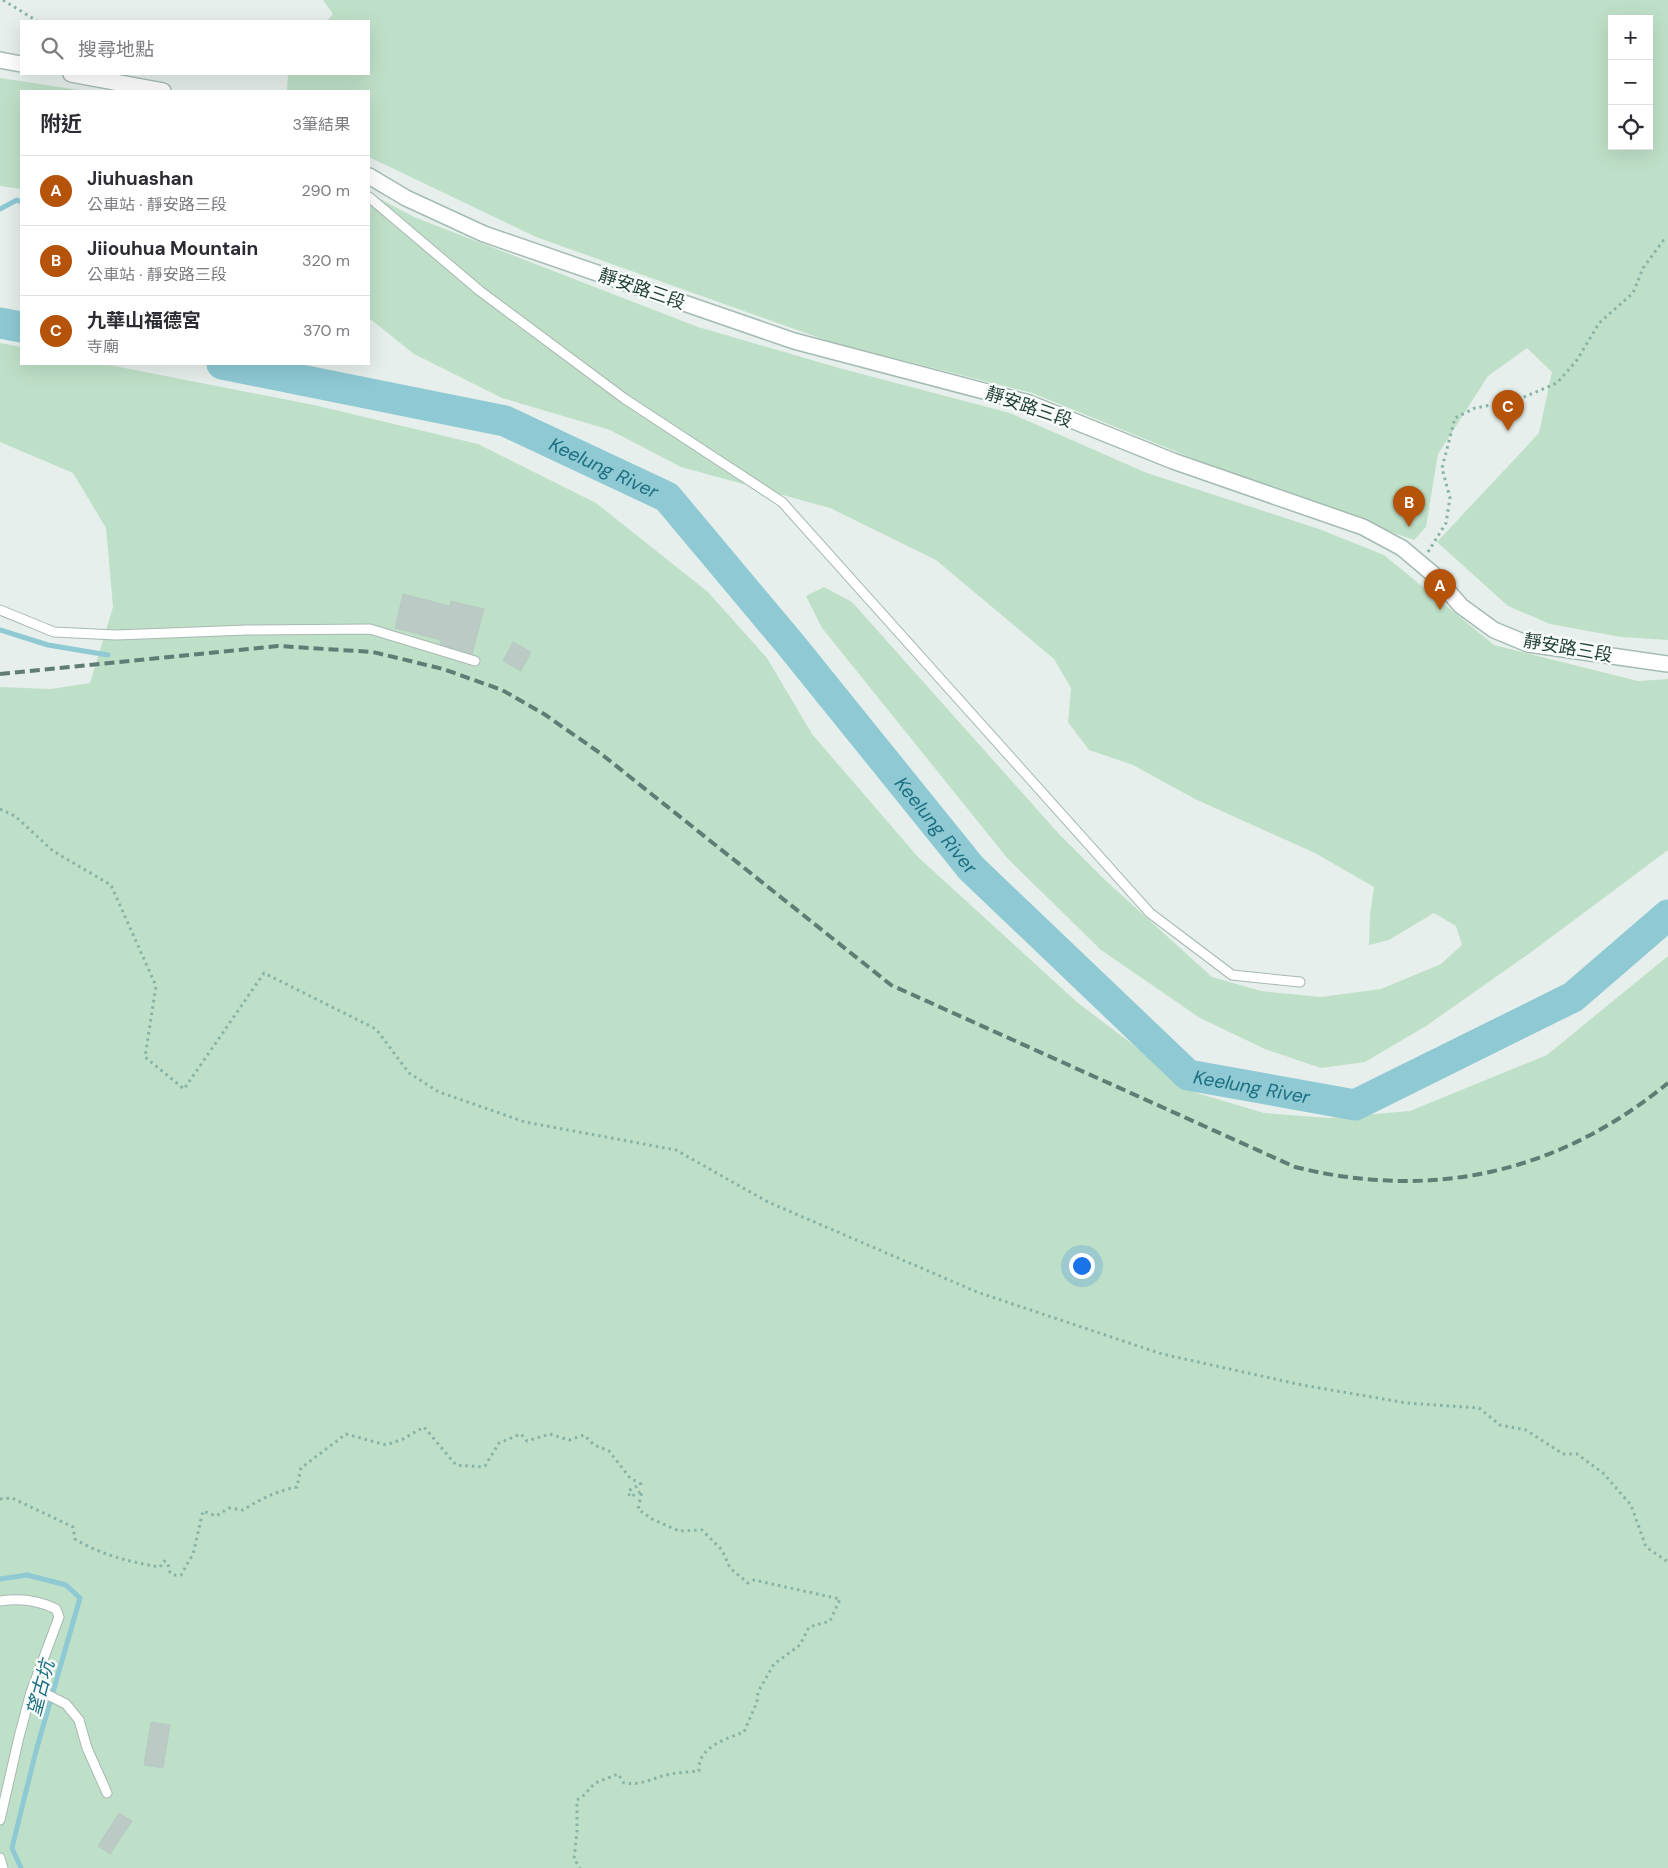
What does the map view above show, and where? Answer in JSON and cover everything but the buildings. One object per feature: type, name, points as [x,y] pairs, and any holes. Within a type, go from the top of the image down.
[{"type":"main road","points":[[0,60],[20,64]]},
{"type":"main road","points":[[76,75],[158,90]]},
{"type":"main road","name":"靜安路三段","points":[[370,177],[406,198],[484,234],[794,341],[1029,403],[1173,462],[1363,527],[1402,548],[1433,574],[1461,606],[1494,630],[1528,644],[1668,664]]},
{"type":"lane","points":[[370,197],[480,291],[625,399],[782,502],[1150,913],[1232,975],[1300,982]]},
{"type":"lane","points":[[0,610],[54,632],[116,635],[247,630],[370,629],[475,661]]},
{"type":"lane","points":[[0,1601],[18,1599],[46,1604],[56,1609],[59,1617],[31,1692],[0,1820]]},
{"type":"lane","points":[[31,1692],[44,1693],[66,1704],[79,1720],[86,1748],[107,1793]]},
{"type":"lane","points":[[0,1858],[3,1868]]},
{"type":"path","points":[[3,0],[35,20]]},
{"type":"path","points":[[1421,564],[1446,523],[1450,498],[1442,468],[1455,418],[1475,408],[1517,400],[1557,383],[1577,360],[1599,323],[1633,293],[1643,268],[1663,242],[1668,239]]},
{"type":"path","points":[[0,808],[15,816],[53,852],[111,885],[156,986],[146,1057],[184,1089],[264,974],[376,1029],[409,1073],[439,1092],[525,1122],[676,1150],[768,1202],[977,1292],[1162,1354],[1311,1387],[1407,1403],[1479,1408],[1500,1424],[1526,1430],[1562,1454],[1577,1454],[1603,1473],[1631,1505],[1646,1547],[1668,1562]]},
{"type":"path","points":[[0,1499],[12,1498],[73,1527],[75,1539],[91,1549],[131,1562],[160,1567],[164,1561],[168,1563],[169,1571],[173,1575],[181,1575],[193,1554],[204,1511],[216,1516],[229,1508],[243,1510],[259,1500],[277,1494],[282,1489],[297,1487],[301,1468],[346,1434],[386,1445],[403,1439],[424,1427],[456,1465],[482,1467],[485,1466],[499,1443],[521,1434],[527,1441],[550,1434],[569,1440],[584,1436],[594,1445],[609,1451],[630,1478],[641,1484],[628,1491],[630,1497],[642,1491],[638,1509],[652,1519],[679,1531],[702,1530],[722,1550],[730,1568],[748,1583],[754,1580],[840,1599],[830,1621],[809,1628],[800,1646],[774,1664],[758,1692],[744,1732],[724,1740],[706,1751],[698,1766],[699,1771],[670,1774],[651,1781],[632,1784],[624,1783],[618,1774],[595,1783],[577,1800],[577,1832],[574,1859],[580,1868]]},
{"type":"green space","points":[[323,0],[1668,0],[1668,640],[1621,637],[1550,624],[1508,606],[1437,542],[1539,433],[1552,372],[1527,348],[1488,376],[1438,454],[1426,527],[1414,540],[1273,491],[1032,393],[831,342],[536,237],[370,157],[370,90],[287,90],[288,75],[370,75],[370,20],[328,20],[333,14]]},
{"type":"green space","points":[[0,78],[79,90],[20,90],[20,189],[0,186]]},
{"type":"green space","points":[[370,194],[414,217],[698,327],[839,368],[1010,413],[1147,473],[1319,529],[1384,555],[1494,645],[1638,681],[1668,679],[1668,850],[1530,953],[1426,1026],[1365,1062],[1321,1068],[1265,1049],[1200,1018],[1101,950],[1008,859],[822,628],[806,596],[824,587],[852,602],[1059,834],[1105,880],[1212,977],[1261,991],[1321,997],[1381,989],[1441,964],[1462,945],[1456,926],[1434,913],[1389,940],[1369,945],[1370,915],[1374,887],[1315,853],[1195,799],[1133,765],[1089,750],[1068,722],[1071,688],[1054,659],[936,560],[830,508],[681,467],[610,430],[502,398],[414,354],[370,319]]},
{"type":"green space","points":[[0,343],[20,347],[20,365],[109,365],[314,405],[478,444],[596,503],[708,592],[767,658],[812,734],[918,857],[1078,1003],[1197,1093],[1264,1113],[1329,1118],[1410,1111],[1547,1055],[1668,956],[1668,1868],[0,1868],[0,687],[51,689],[90,683],[113,607],[106,528],[73,473],[0,442]]},
{"type":"waterway","points":[[0,209],[17,200],[20,202]]},
{"type":"waterway","name":"Keelung River","points":[[0,323],[20,327]]},
{"type":"waterway","name":"Keelung River","points":[[227,365],[505,421],[667,497],[791,645],[971,868],[1188,1075],[1355,1105],[1573,997],[1668,915]]},
{"type":"waterway","points":[[0,630],[48,645],[108,655]]},
{"type":"waterway","name":"望古坑","points":[[0,1579],[27,1575],[66,1585],[80,1598],[36,1751],[12,1848],[21,1868]]},
{"type":"railway","points":[[0,674],[278,646],[373,652],[443,669],[502,690],[544,714],[600,753],[891,985],[1295,1167],[1346,1177],[1396,1181],[1445,1179],[1492,1171],[1538,1158],[1583,1139],[1626,1114],[1668,1083]]},
{"type":"place","name":"九華山福德宮","points":[[1508,431]]},
{"type":"place","name":"Jiiouhua Mountain","points":[[1409,527]]},
{"type":"place","name":"Jiuhuashan","points":[[1440,610]]}]
